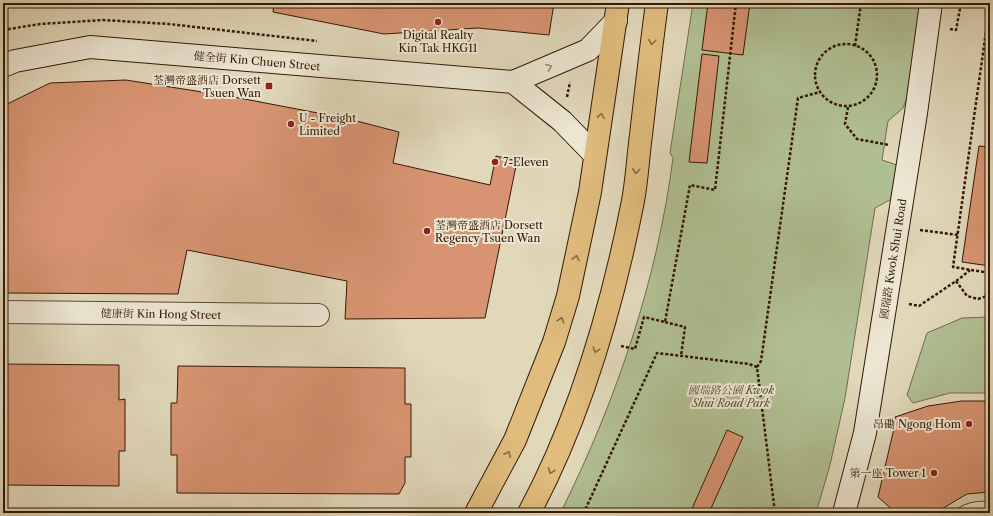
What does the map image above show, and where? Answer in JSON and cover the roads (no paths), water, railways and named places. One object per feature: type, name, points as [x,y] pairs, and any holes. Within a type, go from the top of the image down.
[{"type":"main road","points":[[530,513],[547,480],[576,408],[607,312],[633,200],[657,3]]},
{"type":"main road","points":[[476,513],[515,440],[554,342],[568,296],[590,192],[617,12]]},
{"type":"street","name":"國瑞路 Kwok Shui Road","points":[[844,513],[865,433],[931,3]]},
{"type":"street","name":"健全街 Kin Chuen Street","points":[[3,66],[15,62],[90,47],[513,82],[588,50],[617,12]]},
{"type":"street","points":[[513,82],[562,121],[595,155]]},
{"type":"street","name":"健康街 Kin Hong Street","points":[[3,312],[318,316]]},
{"type":"lane","points":[[962,513],[979,506],[990,508]]},
{"type":"place","name":"Digital Realty Kin Tak HKG11","points":[[438,22]]},
{"type":"place","name":"荃灣帝盛酒店 Dorsett Tsuen Wan","points":[[269,86]]},
{"type":"place","name":"U - Freight Limited","points":[[291,124]]},
{"type":"place","name":"7-Eleven","points":[[495,162]]},
{"type":"place","name":"荃灣帝盛酒店 Dorsett Regency Tsuen Wan","points":[[427,231]]},
{"type":"place","name":"昂磡 Ngong Hom","points":[[969,424]]},
{"type":"place","name":"第一座 Tower 1","points":[[934,473]]},
{"type":"park label","name":"國瑞路公園 Kwok Shui Road Park","points":[[731,396]]}]
